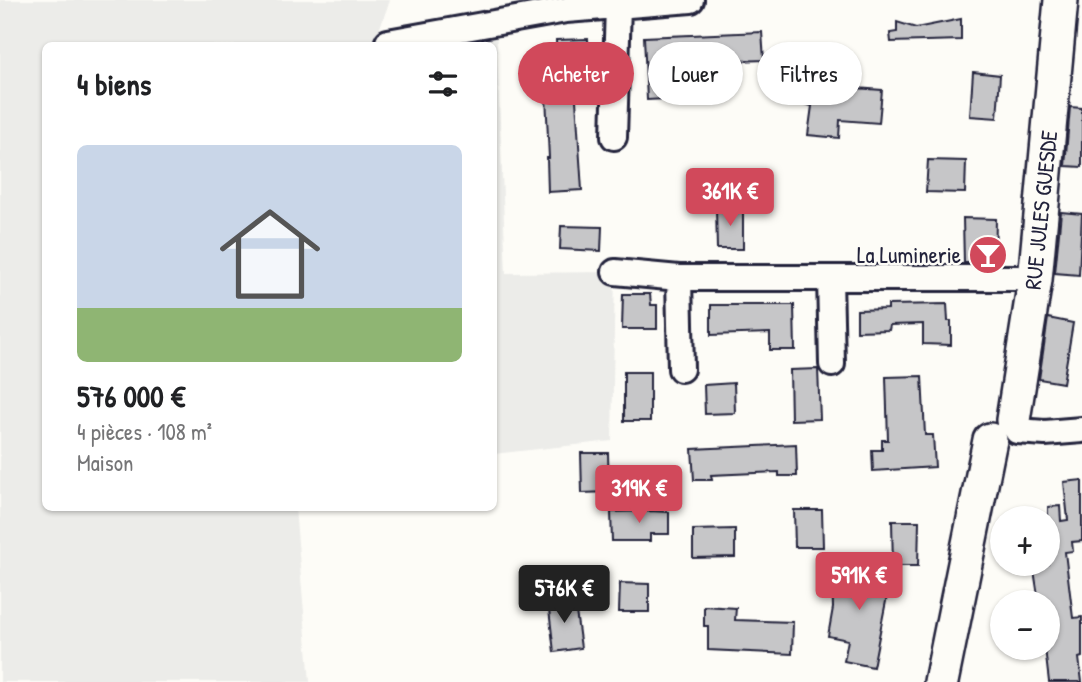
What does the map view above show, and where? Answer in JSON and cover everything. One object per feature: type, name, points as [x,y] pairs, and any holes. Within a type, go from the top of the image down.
[{"type":"main road","name":"RUE JULES GUESDE","points":[[941,682],[1005,430],[1042,0]]},
{"type":"main road","name":"RUE JULES GUESDE","points":[[959,682],[1035,280],[1061,0]]},
{"type":"street","points":[[388,42],[541,14],[691,0]]},
{"type":"street","points":[[614,137],[618,5]]},
{"type":"street","points":[[615,272],[679,278],[1018,278]]},
{"type":"street","points":[[679,278],[681,369]]},
{"type":"street","points":[[830,278],[832,364]]},
{"type":"street","points":[[1005,430],[1045,433],[1082,430]]},
{"type":"shaded area","points":[[0,0],[390,0],[378,33],[380,42],[42,42],[42,511],[295,511],[310,682],[0,682]]},
{"type":"shaded area","points":[[496,22],[497,42],[404,42]]},
{"type":"shaded area","points":[[497,47],[506,273],[615,272],[612,441],[497,454]]},
{"type":"building","points":[[961,19],[961,40],[891,42],[890,33],[897,32],[897,22],[916,28]]},
{"type":"building","points":[[762,32],[763,42],[757,42],[757,60],[743,61],[743,42],[648,42],[647,100],[644,37]]},
{"type":"building","points":[[588,39],[588,42],[556,42]]},
{"type":"building","points":[[973,72],[1000,75],[997,118],[970,116]]},
{"type":"building","points":[[862,88],[882,90],[879,123],[840,120],[839,138],[808,135],[812,106],[808,105],[862,105]]},
{"type":"building","points":[[546,105],[576,105],[582,190],[548,192]]},
{"type":"building","points":[[1070,107],[1082,108],[1082,167],[1065,166]]},
{"type":"building","points":[[928,160],[966,161],[965,193],[926,192]]},
{"type":"building","points":[[716,208],[743,208],[743,249],[717,249]]},
{"type":"building","points":[[1061,212],[1082,214],[1079,275],[1055,273]]},
{"type":"building","points":[[963,218],[996,219],[995,263],[964,263]]},
{"type":"building","points":[[561,226],[602,227],[601,251],[560,249]]},
{"type":"building","points":[[623,294],[650,294],[651,305],[657,305],[657,329],[622,329]]},
{"type":"building","points":[[947,304],[948,321],[951,321],[951,345],[923,344],[923,324],[890,325],[889,330],[857,331],[857,310],[888,309],[888,305]]},
{"type":"building","points":[[711,305],[794,305],[795,350],[770,350],[770,333],[711,335]]},
{"type":"building","points":[[1048,318],[1073,323],[1063,383],[1039,379]]},
{"type":"building","points":[[818,369],[820,419],[791,420],[790,370]]},
{"type":"building","points":[[624,372],[650,372],[650,421],[624,421]]},
{"type":"building","points":[[922,376],[925,435],[933,435],[935,467],[873,471],[872,450],[882,450],[882,440],[888,440],[886,377]]},
{"type":"building","points":[[734,383],[735,413],[705,414],[704,385]]},
{"type":"building","points":[[796,444],[797,476],[779,476],[779,472],[711,475],[712,480],[694,480],[692,449]]},
{"type":"building","points":[[581,453],[608,453],[609,492],[582,493]]},
{"type":"building","points":[[1082,480],[1082,541],[1072,542],[1073,551],[1065,552],[1073,618],[1082,617],[1082,657],[1079,658],[1082,682],[1049,682],[1046,660],[1060,660],[1060,590],[1037,590],[1035,576],[1060,576],[1060,506],[1061,521],[1068,520],[1064,482]]},
{"type":"building","points":[[794,510],[822,510],[823,547],[795,547]]},
{"type":"building","points":[[611,512],[669,512],[669,534],[650,534],[650,541],[612,541]]},
{"type":"building","points":[[892,521],[919,521],[918,566],[893,566]]},
{"type":"building","points":[[735,529],[735,557],[693,558],[693,530]]},
{"type":"building","points":[[832,572],[892,572],[892,591],[888,591],[873,667],[844,661],[848,640],[828,636],[833,608]]},
{"type":"building","points":[[620,583],[649,584],[649,612],[619,612]]},
{"type":"building","points":[[574,597],[581,648],[554,652],[548,601]]},
{"type":"building","points":[[704,606],[736,608],[735,620],[793,622],[792,654],[708,650],[708,626],[704,626]]},
{"type":"place","name":"La Luminerie","points":[[988,255]]}]
